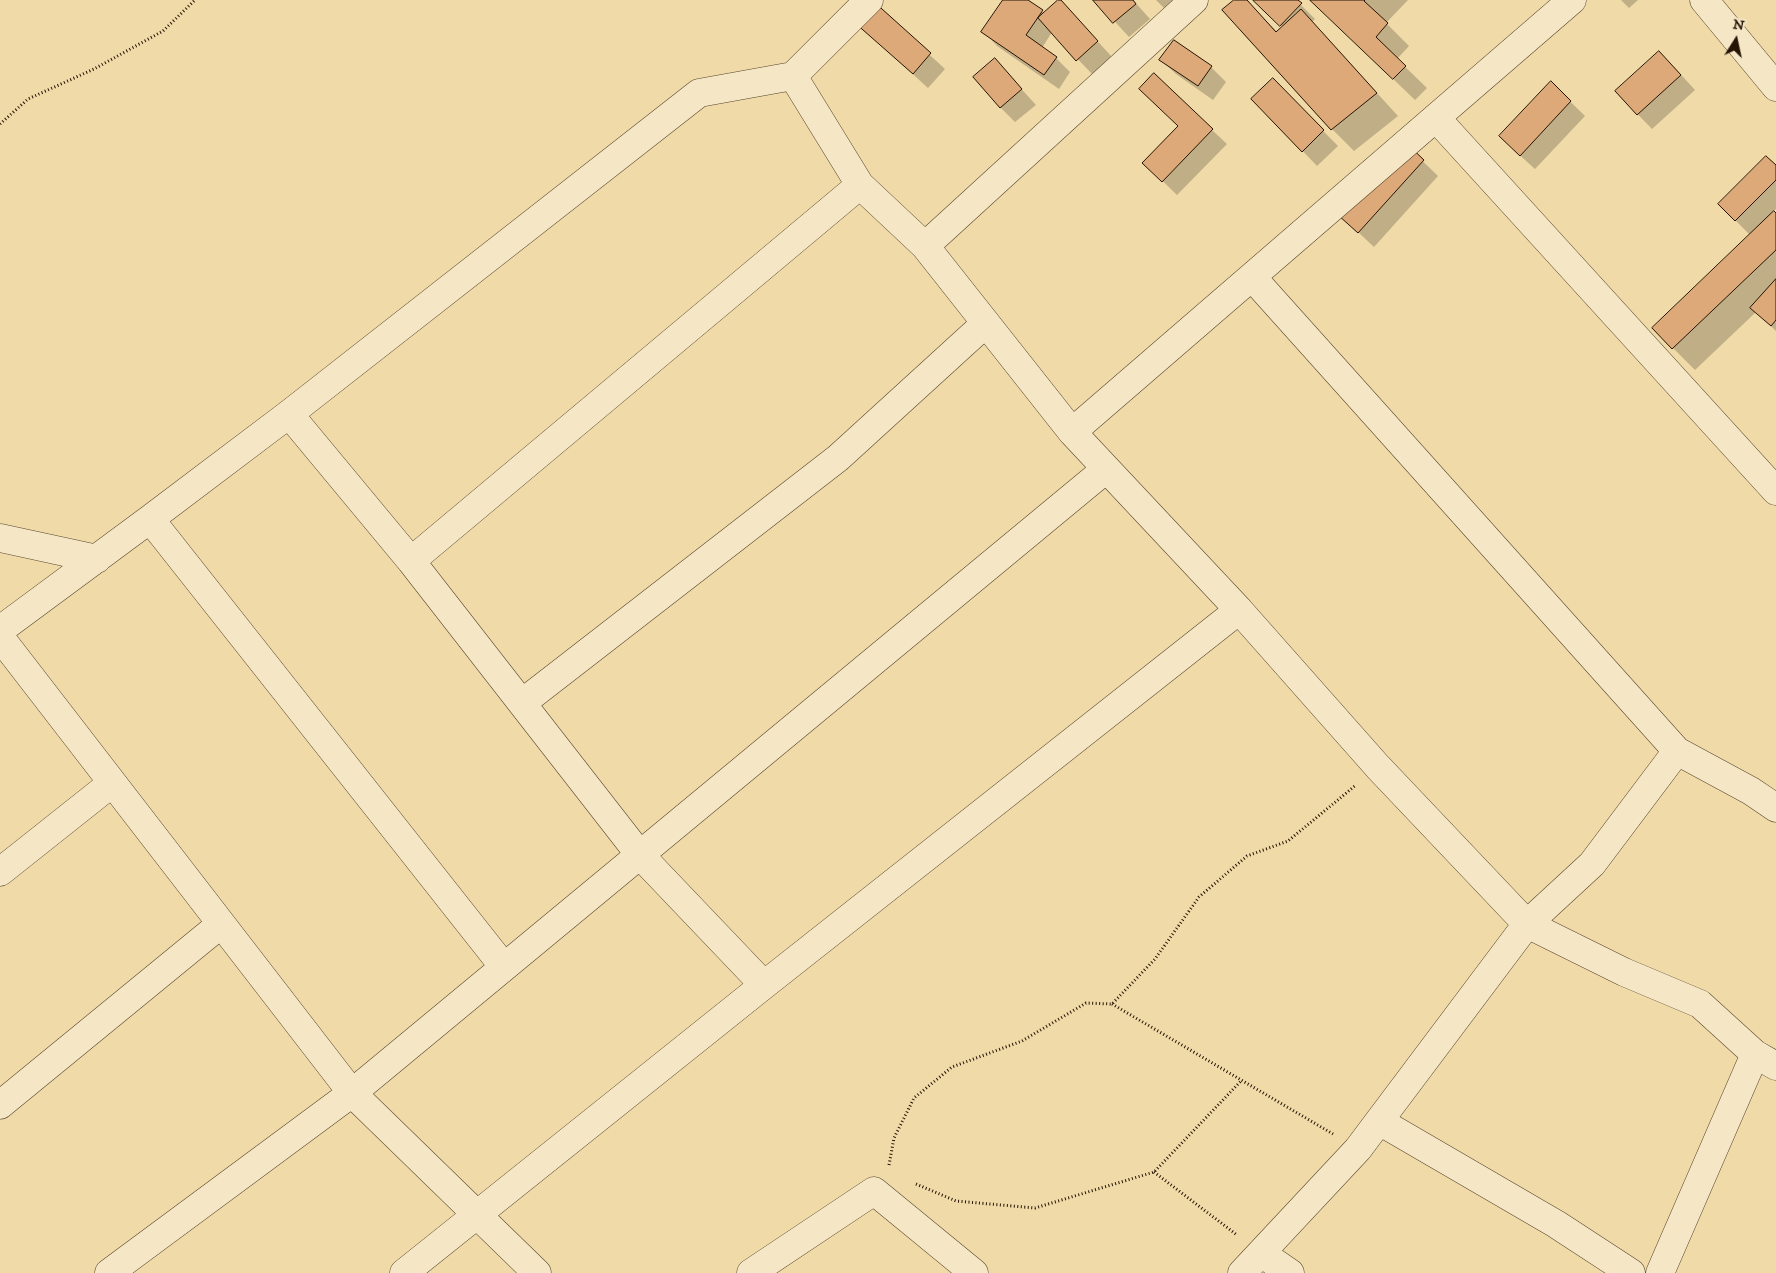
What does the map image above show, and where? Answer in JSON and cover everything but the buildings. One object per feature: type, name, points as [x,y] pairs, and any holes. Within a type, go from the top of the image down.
[{"type":"street","points":[[0,630],[289,414],[699,93],[793,76],[869,0]]},
{"type":"street","points":[[925,246],[1194,0]]},
{"type":"street","points":[[1072,432],[1572,0]]},
{"type":"street","points":[[1704,0],[1776,87]]},
{"type":"street","points":[[793,76],[860,185],[925,246],[1072,432],[1239,610],[1378,767],[1528,924],[1624,972],[1700,1004],[1766,1060],[1660,1273]]},
{"type":"street","points":[[1436,118],[1776,491]]},
{"type":"street","points":[[411,561],[860,185]]},
{"type":"street","points":[[1252,277],[1677,752],[1751,791],[1776,808]]},
{"type":"street","points":[[522,704],[838,458],[986,323]]},
{"type":"street","points":[[289,414],[411,561],[640,855],[764,985]]},
{"type":"street","points":[[109,1273],[352,1093],[1106,468]]},
{"type":"street","points":[[150,519],[504,967]]},
{"type":"street","points":[[0,538],[97,559]]},
{"type":"street","points":[[404,1273],[475,1214],[1239,610]]},
{"type":"street","points":[[0,637],[352,1093],[537,1273]]},
{"type":"street","points":[[1242,1273],[1358,1149],[1528,924],[1592,864],[1677,752]]},
{"type":"street","points":[[0,872],[112,783]]},
{"type":"street","points":[[0,1105],[221,924]]},
{"type":"street","points":[[1379,1121],[1556,1224],[1631,1273]]},
{"type":"street","points":[[751,1273],[874,1191],[974,1273]]},
{"type":"street","points":[[1261,1253],[1290,1273]]},
{"type":"path","points":[[0,124],[28,99],[94,69],[163,31],[195,0]]},
{"type":"path","points":[[1112,1004],[1155,959],[1199,897],[1247,856],[1288,841],[1378,767]]},
{"type":"path","points":[[874,1191],[887,1172],[894,1138],[914,1098],[952,1067],[1022,1041],[1086,1003],[1112,1004],[1358,1149]]},
{"type":"path","points":[[913,1183],[956,1201],[1036,1208],[1154,1172],[1242,1080]]},
{"type":"path","points":[[1154,1172],[1261,1253]]}]
